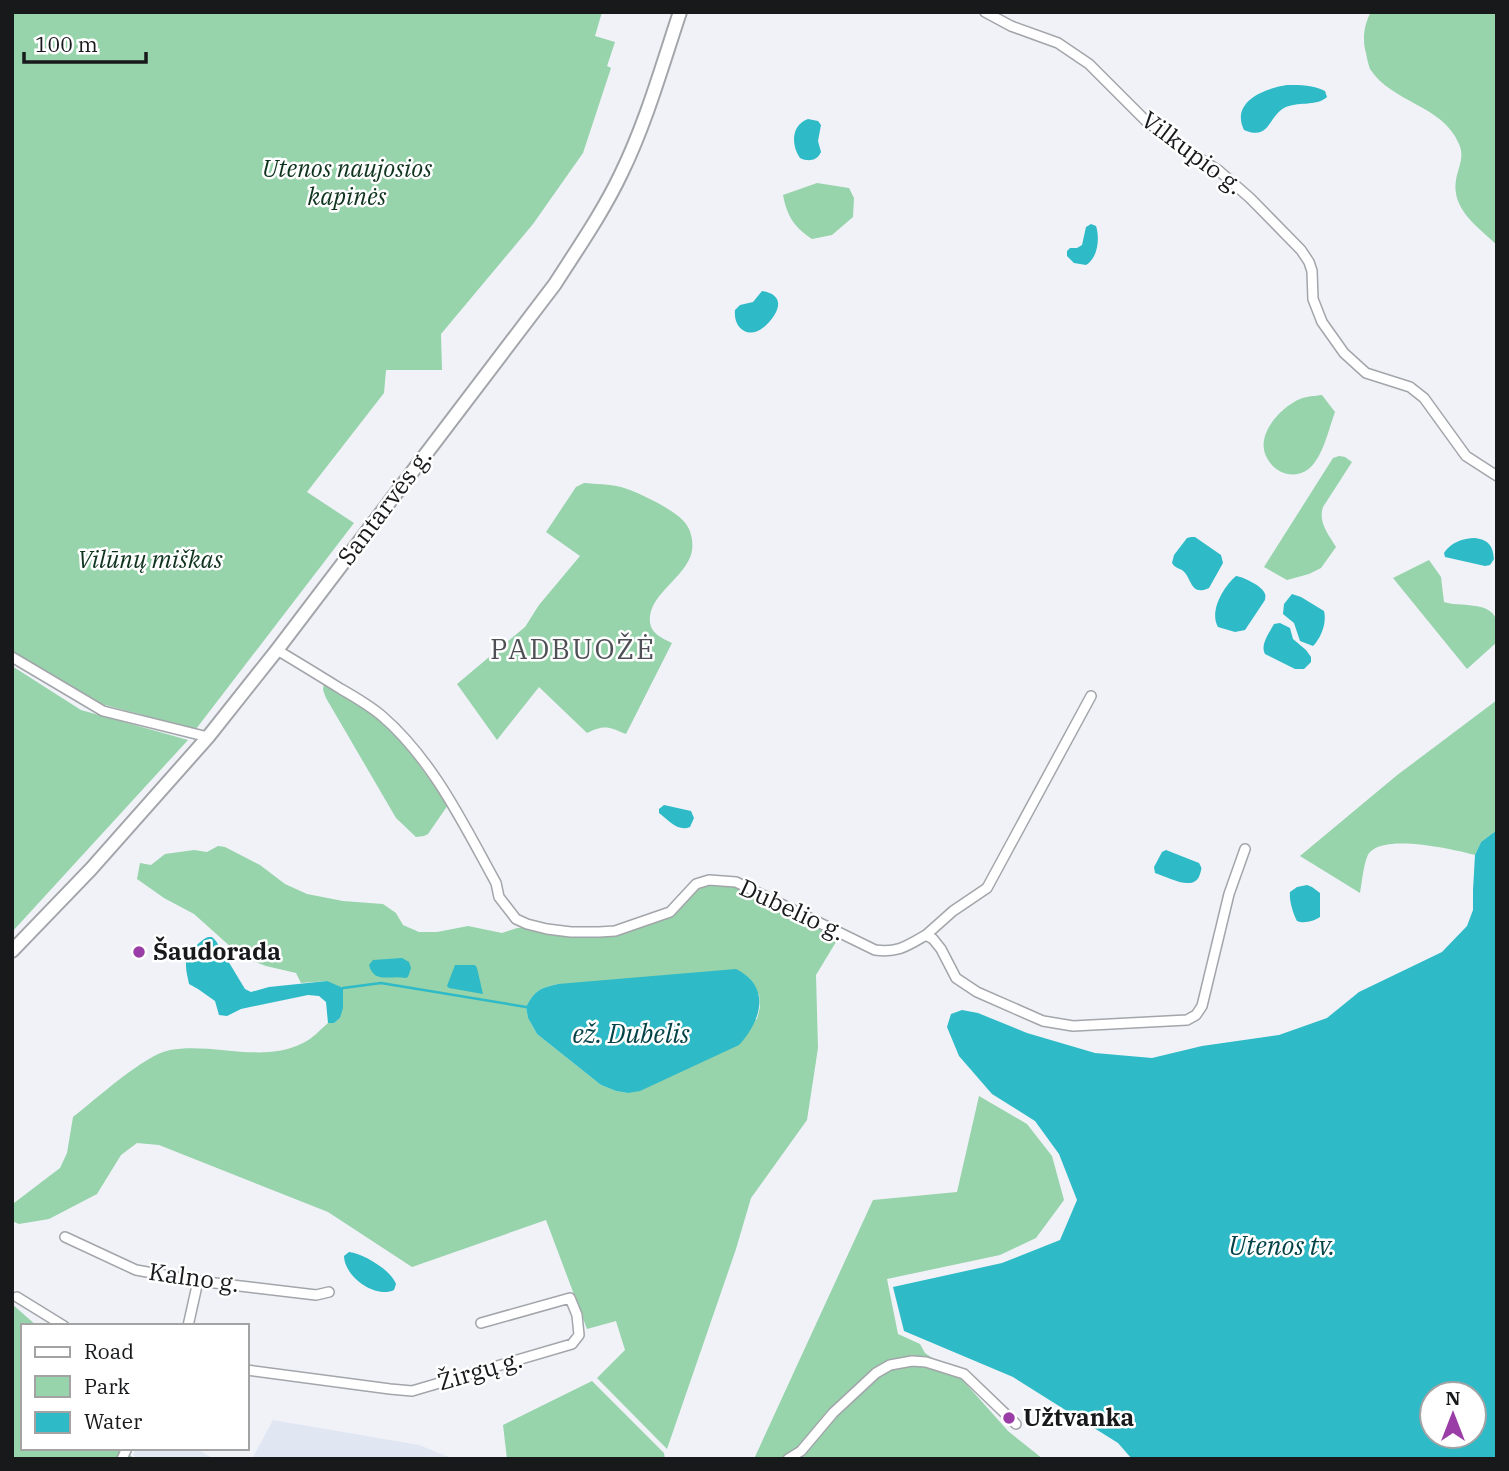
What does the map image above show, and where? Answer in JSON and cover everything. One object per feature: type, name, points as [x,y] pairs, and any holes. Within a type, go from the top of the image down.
[{"type":"main road","name":"Santarvės g.","points":[[12,951],[91,869],[208,737],[555,284],[621,175],[680,12]]},
{"type":"street","name":"Vilkupio g.","points":[[985,12],[1011,26],[1058,43],[1089,64],[1146,121],[1218,170],[1250,198],[1301,250],[1309,262],[1313,299],[1322,322],[1344,354],[1366,373],[1410,387],[1424,398],[1466,456],[1497,477]]},
{"type":"street","name":"Dubelio g.","points":[[277,650],[367,705],[398,732],[455,808],[496,883],[499,897],[516,919],[527,924],[571,932],[615,930],[670,912],[696,884],[709,880],[736,882],[875,950],[888,952],[901,949],[926,934],[953,911],[987,888],[1091,696]]},
{"type":"street","points":[[12,657],[103,711],[208,737]]},
{"type":"street","points":[[926,934],[941,949],[956,978],[978,992],[1043,1021],[1073,1026],[1187,1020],[1196,1015],[1202,1006],[1229,894],[1245,849]]},
{"type":"street","name":"Kalno g.","points":[[65,1237],[136,1270],[316,1295],[329,1292]]},
{"type":"street","points":[[188,1324],[198,1280]]},
{"type":"street","points":[[18,1297],[61,1324]]},
{"type":"street","name":"Žirgų g.","points":[[248,1370],[412,1391],[572,1344],[579,1335],[577,1315],[570,1298],[481,1323]]},
{"type":"street","points":[[788,1459],[801,1451],[833,1413],[876,1373],[890,1365],[912,1361],[926,1362],[964,1374],[1016,1424]]},
{"type":"shaded area","points":[[273,1420],[419,1445],[454,1459],[252,1459]]},
{"type":"shaded area","points":[[136,1450],[198,1450],[214,1459],[138,1459],[133,1455]]},
{"type":"green space","points":[[12,12],[602,12],[595,36],[615,42],[607,66],[611,68],[583,153],[533,224],[441,334],[442,370],[386,370],[384,393],[307,492],[354,523],[196,729],[101,704],[12,651]]},
{"type":"green space","points":[[1371,12],[1497,12],[1497,245],[1474,224],[1458,200],[1456,180],[1461,153],[1451,131],[1430,112],[1391,90],[1370,69],[1364,37]]},
{"type":"green space","points":[[817,183],[849,188],[854,198],[853,217],[832,235],[812,239],[792,220],[783,195]]},
{"type":"green space","points":[[1322,395],[1335,412],[1315,462],[1303,472],[1283,473],[1267,458],[1264,440],[1267,431],[1285,408],[1305,397]]},
{"type":"green space","points":[[1339,456],[1352,462],[1322,512],[1325,528],[1336,547],[1321,568],[1287,580],[1264,567],[1333,458]]},
{"type":"green space","points":[[584,483],[616,486],[637,493],[674,513],[688,527],[692,543],[691,555],[682,571],[657,600],[650,616],[653,630],[672,643],[626,734],[607,728],[598,728],[587,733],[539,687],[497,740],[457,684],[525,627],[539,605],[580,556],[546,532],[576,487]]},
{"type":"green space","points":[[1429,560],[1441,577],[1444,602],[1487,609],[1497,621],[1497,642],[1467,669],[1393,578]]},
{"type":"green space","points":[[12,666],[81,710],[188,740],[12,932]]},
{"type":"green space","points":[[324,681],[381,720],[401,740],[448,805],[428,834],[416,837],[396,818],[326,698]]},
{"type":"green space","points":[[1497,700],[1497,830],[1481,842],[1475,855],[1421,844],[1390,844],[1378,847],[1368,855],[1360,893],[1300,856],[1396,776]]},
{"type":"green space","points":[[218,846],[225,847],[260,865],[285,884],[307,894],[343,901],[383,904],[396,913],[403,925],[419,932],[437,932],[468,926],[502,933],[531,927],[592,935],[659,920],[702,885],[711,883],[742,888],[839,937],[816,975],[818,1048],[807,1120],[751,1198],[667,1449],[597,1378],[625,1350],[616,1321],[587,1329],[546,1220],[412,1267],[328,1212],[159,1145],[137,1143],[121,1155],[97,1194],[49,1219],[19,1224],[12,1221],[14,1203],[60,1168],[67,1153],[73,1117],[147,1060],[170,1050],[186,1048],[254,1052],[287,1049],[313,1037],[328,1023],[334,1023],[340,1018],[343,996],[327,981],[301,983],[296,973],[242,957],[194,914],[137,879],[140,863],[151,865],[165,854],[194,850],[207,852]],"holes":[[[558,984],[759,994],[757,1019],[628,1093],[601,1085],[537,1034],[528,1018],[526,1007],[539,991]]]},
{"type":"green space","points":[[979,1096],[1027,1124],[1052,1156],[1064,1200],[1036,1238],[1000,1255],[887,1279],[898,1334],[920,1344],[925,1353],[960,1377],[1008,1431],[1043,1459],[754,1459],[873,1200],[957,1192]]},
{"type":"green space","points":[[12,1304],[35,1324],[21,1324],[21,1450],[123,1450],[135,1459],[12,1459]]},
{"type":"green space","points":[[592,1381],[664,1453],[665,1459],[507,1459],[503,1425]]},
{"type":"water","points":[[1287,85],[1316,88],[1325,91],[1327,97],[1317,102],[1284,108],[1268,127],[1259,132],[1244,130],[1241,120],[1246,104],[1260,93]]},
{"type":"water","points":[[808,119],[818,121],[821,125],[818,141],[821,152],[815,159],[809,160],[800,158],[794,142],[798,126]]},
{"type":"water","points":[[1091,224],[1096,226],[1098,242],[1093,258],[1086,265],[1074,263],[1067,256],[1067,251],[1082,245],[1086,227]]},
{"type":"water","points":[[762,291],[775,297],[778,306],[764,327],[758,331],[747,332],[736,322],[735,310],[740,305],[753,302]]},
{"type":"water","points":[[1195,537],[1221,555],[1223,563],[1209,588],[1203,590],[1195,588],[1185,573],[1172,563],[1174,555],[1187,538]]},
{"type":"water","points":[[1475,538],[1484,540],[1491,547],[1494,559],[1490,565],[1445,557],[1444,553],[1453,544]]},
{"type":"water","points":[[1236,576],[1257,585],[1263,591],[1265,600],[1245,630],[1235,632],[1218,627],[1215,614],[1222,593]]},
{"type":"water","points":[[1292,594],[1324,611],[1323,630],[1313,646],[1300,641],[1294,623],[1283,614],[1284,604]]},
{"type":"water","points":[[1280,623],[1290,628],[1293,639],[1311,657],[1311,662],[1304,669],[1295,669],[1265,654],[1264,643],[1274,624]]},
{"type":"water","points":[[664,805],[691,811],[694,818],[690,827],[677,827],[659,813],[659,809]]},
{"type":"water","name":"Utenos tv.","points":[[1497,830],[1497,1459],[1132,1459],[1118,1443],[1013,1377],[904,1331],[893,1287],[1002,1263],[1060,1240],[1077,1200],[1059,1154],[1035,1121],[992,1094],[959,1056],[947,1027],[951,1014],[962,1010],[978,1013],[1027,1033],[1095,1053],[1152,1058],[1202,1046],[1279,1035],[1327,1018],[1359,992],[1442,952],[1467,926],[1473,910],[1475,855],[1481,842]]},
{"type":"water","points":[[1166,850],[1199,863],[1201,869],[1197,880],[1180,882],[1155,873],[1154,867],[1162,852]]},
{"type":"water","points":[[1307,885],[1320,893],[1320,917],[1309,922],[1300,922],[1293,911],[1290,892]]},
{"type":"water","points":[[208,937],[216,941],[245,989],[251,992],[269,987],[327,981],[343,988],[340,1018],[334,1023],[328,1023],[326,1002],[319,996],[308,995],[241,1009],[227,1016],[219,1015],[215,1001],[189,984],[186,971],[190,953]]},
{"type":"water","points":[[402,958],[409,962],[411,968],[405,978],[379,977],[371,971],[369,965],[373,960]]},
{"type":"water","points":[[455,965],[475,965],[483,994],[447,986]]},
{"type":"water","name":"ež. Dubelis","points":[[736,969],[755,985],[759,995],[757,1015],[747,1036],[739,1045],[640,1091],[628,1093],[601,1085],[537,1034],[528,1018],[526,1007],[532,997],[552,985]]},
{"type":"water","points":[[349,1252],[369,1259],[383,1268],[396,1284],[394,1290],[378,1291],[362,1284],[345,1264],[344,1256]]},
{"type":"waterway","points":[[343,988],[381,983],[526,1007]]},
{"type":"place","name":"Šaudorada","points":[[139,952]]},
{"type":"place","name":"Užtvanka","points":[[1009,1418]]},
{"type":"district","name":"PADBUOŽĖ","points":[[573,649]]},
{"type":"park label","name":"Utenos naujosios kapinės","points":[[347,183]]},
{"type":"park label","name":"Vilūnų miškas","points":[[150,560]]}]
